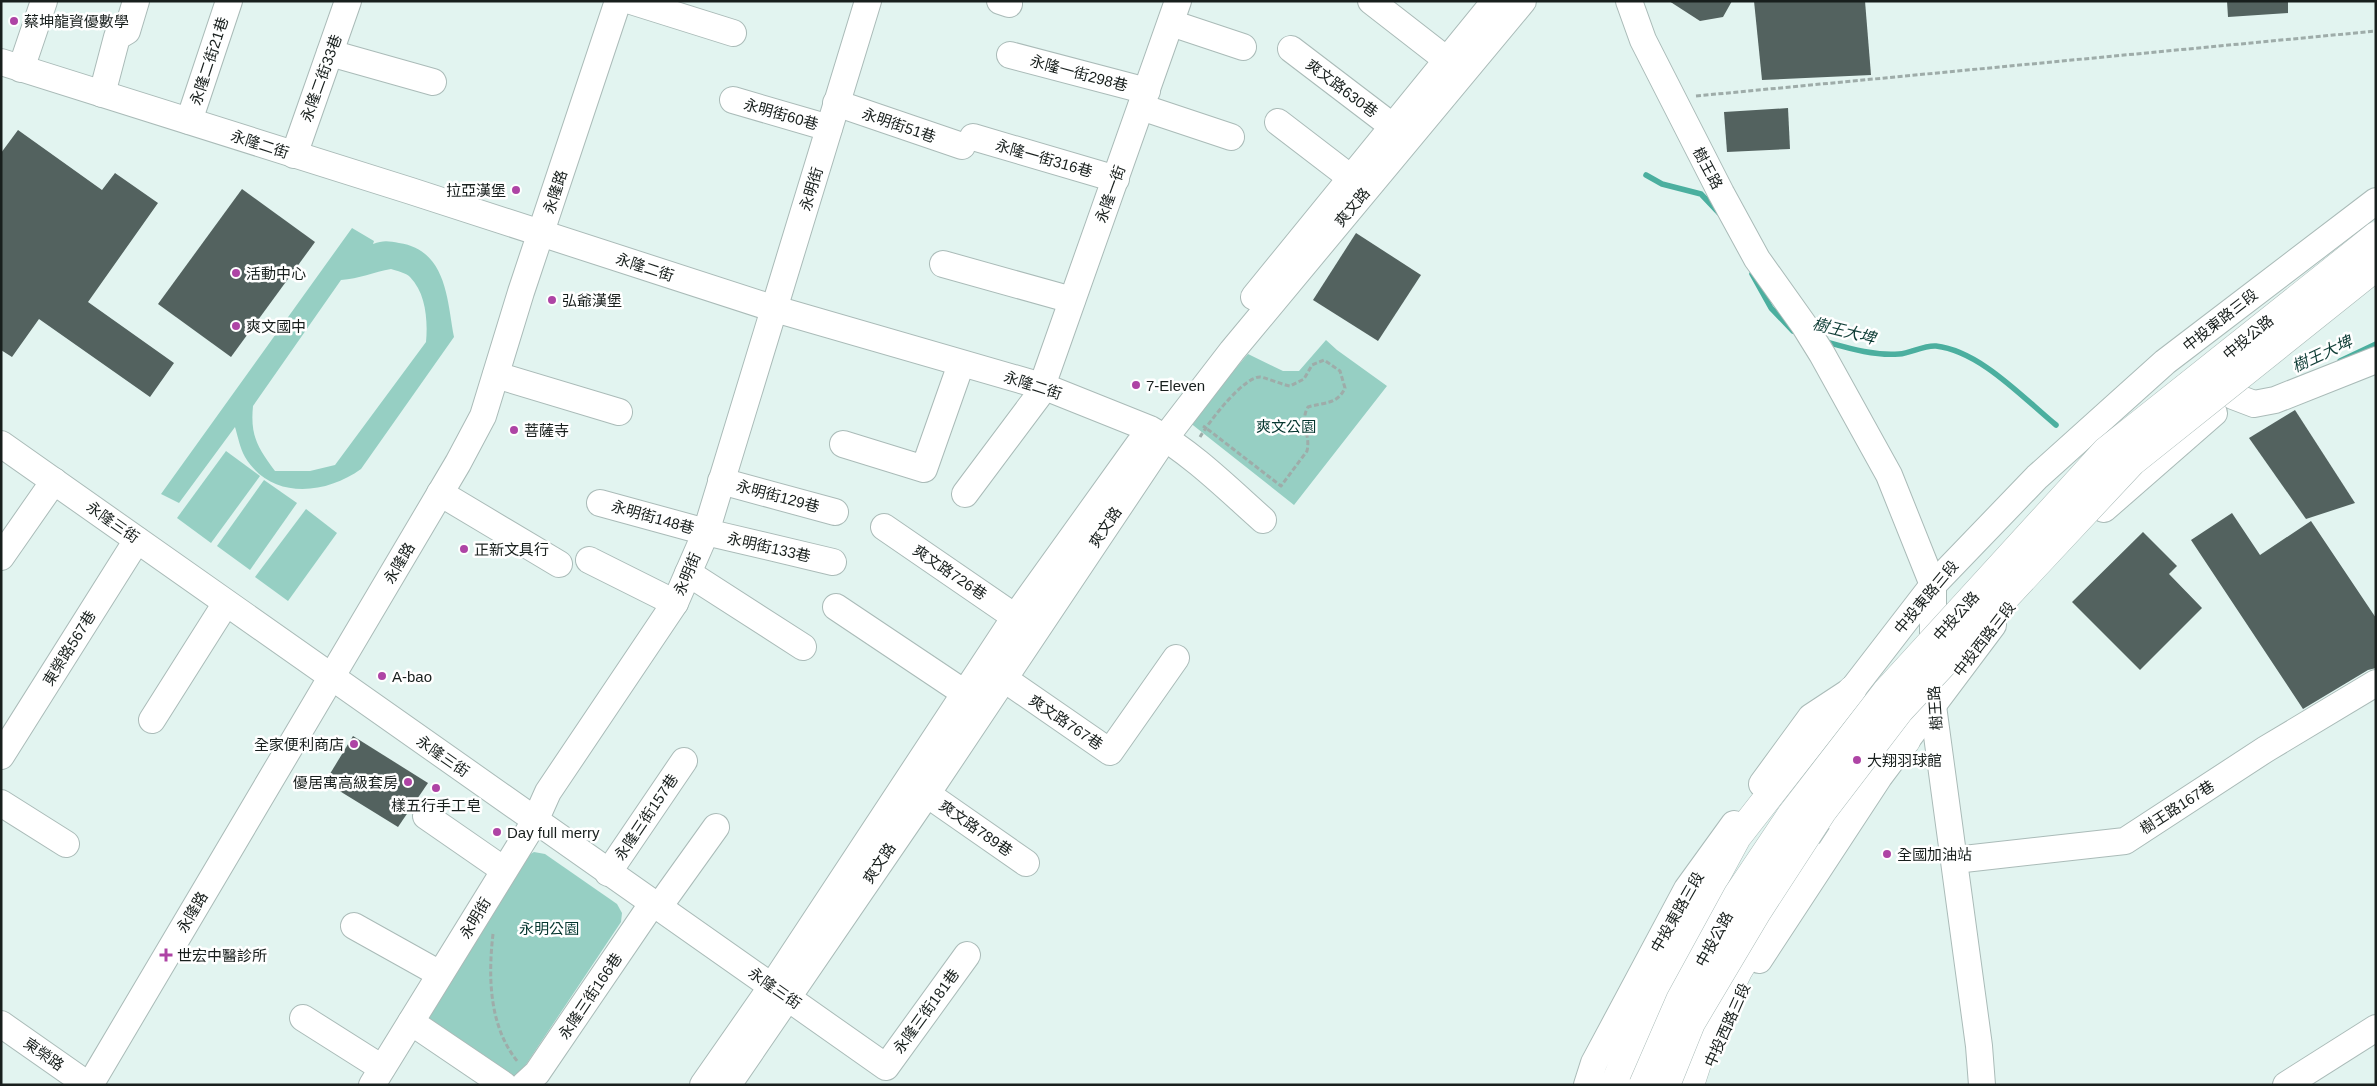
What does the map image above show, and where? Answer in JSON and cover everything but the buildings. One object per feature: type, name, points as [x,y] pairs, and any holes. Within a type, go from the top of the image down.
[{"type":"main road","name":"中投公路","points":[[1643,1085],[1680,1000],[1738,894],[1791,815],[1886,692],[2106,450],[2376,236]]},
{"type":"main road","name":"中投公路","points":[[1666,1085],[1691,1023],[1756,912],[1822,812],[1900,710],[2132,462],[2376,267]]},
{"type":"main road","points":[[1614,1085],[1654,991],[1737,837],[1852,690]]},
{"type":"main road","points":[[1690,1085],[1706,1036],[1738,971],[1832,818],[1870,773],[1906,741]]},
{"type":"street","points":[[11,66],[44,1]]},
{"type":"street","points":[[102,94],[117,37],[127,31],[136,1]]},
{"type":"street","name":"永隆二街21巷","points":[[189,121],[229,1]]},
{"type":"street","name":"永隆二街33巷","points":[[294,154],[348,1]]},
{"type":"street","name":"永明街","points":[[377,1076],[535,821],[548,792],[675,603],[706,532],[868,1]]},
{"type":"street","points":[[1371,1],[1456,67]]},
{"type":"street","name":"爽文路","points":[[703,1085],[780,991],[927,794],[1003,678],[1157,434],[1232,351],[1456,67],[1495,1]]},
{"type":"street","name":"爽文路","points":[[728,1085],[780,991],[1016,616],[1392,126],[1523,1]]},
{"type":"street","name":"樹王路","points":[[1629,1],[1642,40],[1670,98],[1757,259],[1804,324],[1890,475],[1933,585],[1933,706],[1979,1046],[1982,1085]]},
{"type":"street","points":[[620,2],[733,33]]},
{"type":"street","name":"永隆路","points":[[89,1085],[440,493],[483,416],[541,233],[620,2]]},
{"type":"street","points":[[1174,12],[1243,47]]},
{"type":"street","name":"永隆一街","points":[[966,494],[1043,387],[1174,12]]},
{"type":"street","name":"爽文路630巷","points":[[1291,50],[1392,126]]},
{"type":"street","points":[[330,53],[433,82]]},
{"type":"street","name":"永隆一街298巷","points":[[1010,55],[1144,99],[1230,137]]},
{"type":"street","name":"永隆二街","points":[[11,66],[294,154],[775,309],[1043,387],[1157,434],[1188,455],[1263,520]]},
{"type":"street","name":"永明街60巷","points":[[733,100],[829,128]]},
{"type":"street","name":"永明街51巷","points":[[836,104],[967,142]]},
{"type":"street","points":[[1278,122],[1351,178]]},
{"type":"street","name":"永隆一街316巷","points":[[967,142],[1116,179]]},
{"type":"street","name":"中投東路三段","points":[[1587,1085],[1594,1063],[1687,889],[1811,717],[1852,690],[1933,585],[2036,477],[2165,362],[2376,202]]},
{"type":"street","points":[[943,264],[1072,300]]},
{"type":"street","name":"中投西路三段","points":[[1700,1085],[1741,989],[1879,777],[1999,618],[2054,557],[2129,486],[2233,396],[2350,302],[2376,285]]},
{"type":"street","points":[[2233,396],[2254,404],[2275,400],[2376,360]]},
{"type":"street","points":[[842,444],[924,469],[961,364]]},
{"type":"street","points":[[496,375],[619,412]]},
{"type":"street","points":[[2085,433],[2111,428],[2136,444],[2140,465],[2129,486]]},
{"type":"street","name":"永隆三街","points":[[1,444],[886,1067]]},
{"type":"street","points":[[1,557],[54,481]]},
{"type":"street","name":"永明街129巷","points":[[721,481],[835,512]]},
{"type":"street","points":[[440,493],[559,564]]},
{"type":"street","name":"永明街148巷","points":[[600,502],[706,532]]},
{"type":"street","name":"爽文路726巷","points":[[884,528],[1016,616]]},
{"type":"street","name":"永明街133巷","points":[[706,532],[833,562]]},
{"type":"street","name":"東榮路567巷","points":[[4,746],[137,540]]},
{"type":"street","points":[[589,560],[675,603]]},
{"type":"street","points":[[688,574],[803,647]]},
{"type":"street","points":[[152,720],[226,603]]},
{"type":"street","points":[[836,607],[966,694]]},
{"type":"street","name":"爽文路767巷","points":[[1003,678],[1110,752],[1176,658]]},
{"type":"street","name":"樹王路167巷","points":[[1954,860],[2125,841],[2266,749],[2376,683]]},
{"type":"street","name":"永隆三街157巷","points":[[608,873],[684,760]]},
{"type":"street","name":"爽文路789巷","points":[[927,794],[1026,863]]},
{"type":"street","points":[[1,803],[66,844]]},
{"type":"street","points":[[426,816],[504,870]]},
{"type":"street","name":"永隆三街166巷","points":[[522,1074],[537,1073],[655,906],[716,828]]},
{"type":"street","points":[[354,926],[440,974]]},
{"type":"street","name":"永隆三街181巷","points":[[886,1067],[967,955]]},
{"type":"street","points":[[303,1018],[377,1076]]},
{"type":"street","points":[[411,1022],[504,1085]]},
{"type":"street","name":"東榮路","points":[[1,1024],[89,1085]]},
{"type":"street","points":[[2286,1085],[2376,1028]]},
{"type":"path","points":[[1670,98],[2376,31]]},
{"type":"path","points":[[1324,360],[1340,371],[1345,388],[1341,397],[1333,402],[1308,407],[1303,415],[1309,445],[1307,451],[1281,486],[1206,428],[1250,380],[1260,377],[1290,386],[1304,379],[1312,365],[1324,360]]},
{"type":"path","points":[[494,925],[490,980],[496,1017],[508,1050],[522,1074]]},
{"type":"green space","points":[[352,228],[374,241],[373,244],[386,241],[399,243],[415,248],[427,255],[436,266],[442,279],[454,337],[361,469],[347,478],[315,488],[299,489],[284,487],[269,481],[256,471],[243,454],[235,427],[179,503],[161,494]],"holes":[[[391,269],[408,276],[420,291],[426,316],[426,342],[335,465],[310,471],[275,471],[256,441],[252,416],[253,406],[341,280]]]},
{"type":"green space","name":"爽文公園","points":[[1326,340],[1387,386],[1294,505],[1189,422],[1248,354],[1283,371],[1299,371]]},
{"type":"green space","points":[[226,451],[260,476],[211,543],[177,518]]},
{"type":"green space","points":[[264,480],[297,503],[250,570],[217,546]]},
{"type":"green space","points":[[306,509],[337,533],[288,601],[255,577]]},
{"type":"green space","name":"永明公園","points":[[534,852],[545,854],[617,904],[622,913],[621,922],[519,1075],[514,1078],[430,1021],[430,1012],[527,856]]},
{"type":"waterway","name":"樹王大埤","points":[[1646,175],[1662,184],[1701,194],[1719,213]]},
{"type":"waterway","name":"樹王大埤","points":[[1752,274],[1771,308],[1793,331]]},
{"type":"waterway","name":"樹王大埤","points":[[1823,341],[1880,354],[1904,353],[1931,346],[1952,350],[1985,366],[2056,425]]},
{"type":"waterway","name":"樹王大埤","points":[[2340,361],[2376,344]]},
{"type":"place","name":"蔡坤龍資優數學","points":[[14,21]]},
{"type":"place","name":"拉亞漢堡","points":[[516,190]]},
{"type":"place","name":"活動中心","points":[[236,273]]},
{"type":"place","name":"弘爺漢堡","points":[[552,300]]},
{"type":"place","name":"爽文國中","points":[[236,326]]},
{"type":"place","name":"7-Eleven","points":[[1136,385]]},
{"type":"place","name":"菩薩寺","points":[[514,430]]},
{"type":"place","name":"正新文具行","points":[[464,549]]},
{"type":"place","name":"A-bao","points":[[382,676]]},
{"type":"place","name":"全家便利商店","points":[[354,744]]},
{"type":"place","name":"大翔羽球館","points":[[1857,760]]},
{"type":"place","name":"優居寓高級套房","points":[[408,782]]},
{"type":"place","name":"樣五行手工皂","points":[[436,788]]},
{"type":"place","name":"Day full merry","points":[[497,832]]},
{"type":"place","name":"全國加油站","points":[[1887,854]]},
{"type":"place","name":"世宏中醫診所","points":[[166,955]]}]
